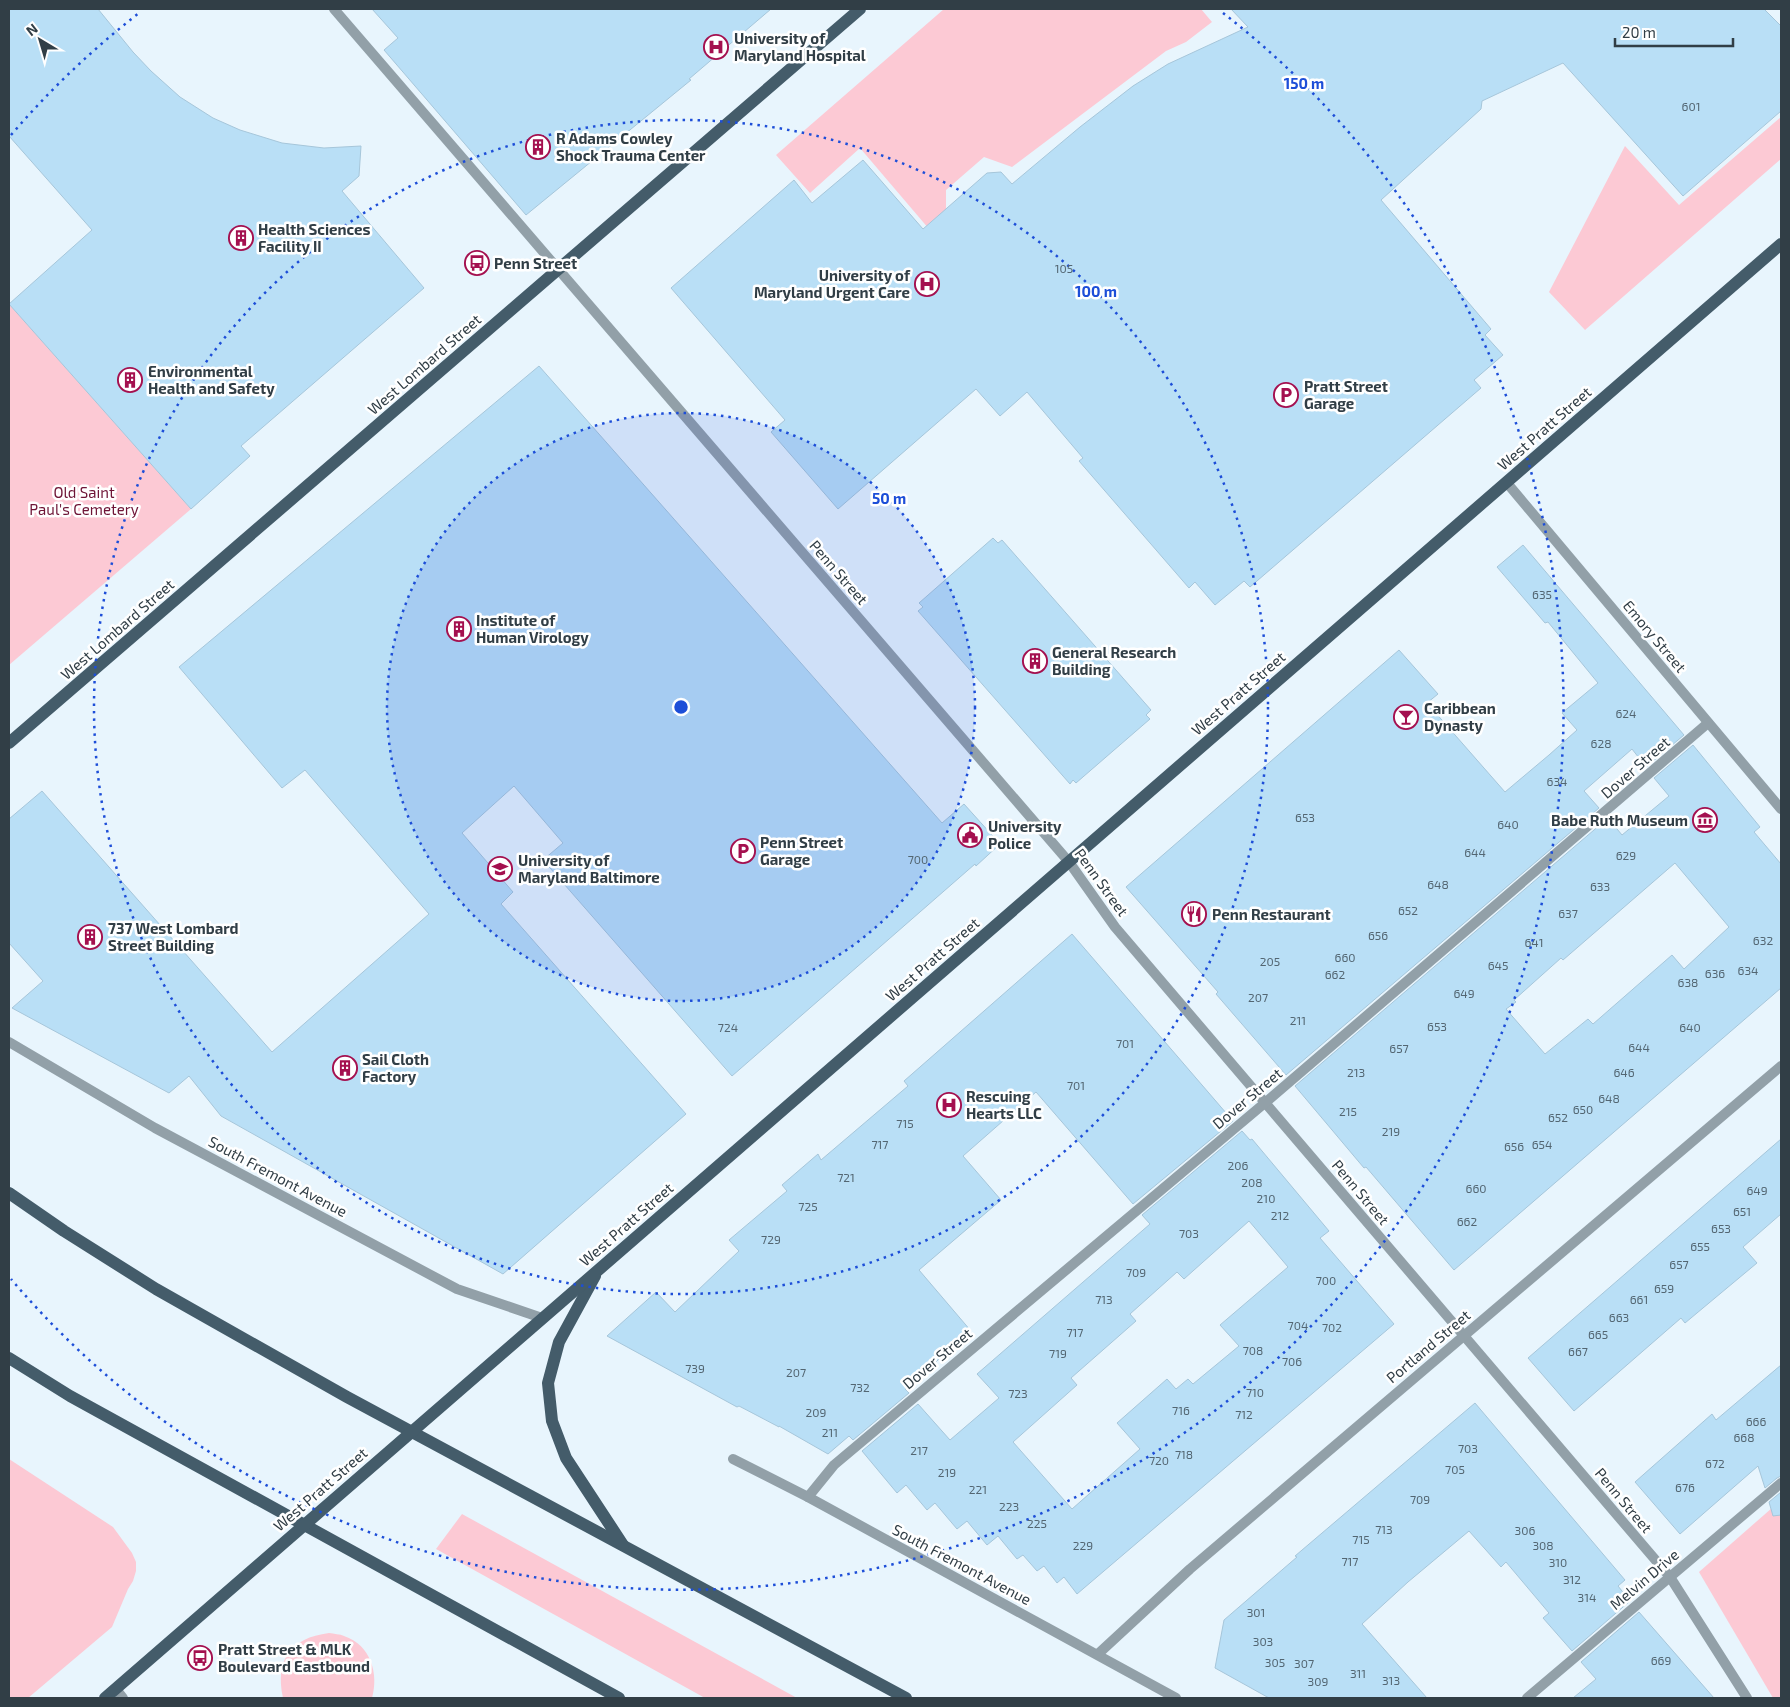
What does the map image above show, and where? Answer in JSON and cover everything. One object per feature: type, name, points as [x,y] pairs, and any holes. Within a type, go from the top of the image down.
[{"type":"main road","name":"West Lombard Street","points":[[9,743],[860,9]]},
{"type":"main road","name":"West Pratt Street","points":[[105,1698],[119,1694],[304,1525],[1781,244]]},
{"type":"main road","points":[[9,1193],[64,1231],[156,1289],[624,1547],[906,1698]]},
{"type":"main road","points":[[600,1268],[559,1342],[548,1383],[552,1421],[566,1458],[624,1547]]},
{"type":"main road","points":[[9,1358],[70,1396],[619,1698]]},
{"type":"street","name":"Penn Street","points":[[334,9],[1069,862],[1115,927],[1670,1576],[1747,1698]]},
{"type":"street","name":"Emory Street","points":[[1506,482],[1781,810]]},
{"type":"street","name":"Dover Street","points":[[808,1497],[834,1465],[1266,1102],[1708,723]]},
{"type":"street","name":"South Fremont Avenue","points":[[9,1042],[155,1128],[456,1289],[542,1318]]},
{"type":"street","name":"Portland Street","points":[[1098,1654],[1190,1569],[1781,1066]]},
{"type":"street","name":"South Fremont Avenue","points":[[733,1459],[808,1497],[1176,1698]]},
{"type":"street","name":"Melvin Drive","points":[[1527,1698],[1781,1483]]},
{"type":"green space","points":[[944,9],[1201,9],[1212,22],[1186,42],[1166,51],[1012,167],[984,157],[946,190],[946,213],[935,236],[860,148],[810,193],[776,155]]},
{"type":"green space","points":[[1781,117],[1781,159],[1585,330],[1549,292],[1625,146],[1679,205]]},
{"type":"green space","name":"Old Saint Paul's Cemetery","points":[[9,304],[191,509],[9,665]]},
{"type":"green space","points":[[9,1459],[113,1527],[132,1553],[136,1562],[133,1581],[112,1627],[28,1698],[9,1698]]},
{"type":"green space","points":[[1781,1500],[1781,1698],[1773,1698],[1699,1572]]},
{"type":"green space","points":[[462,1514],[797,1698],[705,1698],[436,1549]]},
{"type":"green space","points":[[329,1633],[342,1635],[353,1640],[367,1653],[371,1661],[374,1679],[372,1698],[283,1698],[281,1673],[288,1653],[304,1640]]},
{"type":"building","name":"Health Sciences Facility II","points":[[9,9],[98,9],[151,71],[180,97],[213,118],[240,130],[282,143],[324,148],[361,146],[359,176],[342,191],[424,288],[241,446],[250,456],[191,509],[9,304],[92,230],[9,136]]},
{"type":"building","name":"R Adams Cowley Shock Trauma Center","points":[[372,9],[771,9],[689,79],[691,80],[526,215],[384,50],[398,38]]},
{"type":"building","points":[[1231,9],[1764,9],[1781,26],[1781,111],[1683,196],[1563,63],[1482,101],[1481,109],[1381,200],[1491,329],[1485,335],[1503,355],[1474,380],[1481,388],[1250,587],[1244,581],[1215,605],[1195,582],[1189,588],[1079,461],[1083,458],[1027,392],[1000,416],[976,389],[838,509],[771,432],[785,420],[671,288],[794,180],[812,203],[863,160],[923,229],[987,173],[1001,172],[1012,184],[1133,86],[1168,64],[1248,27]]},
{"type":"building","points":[[539,366],[942,823],[964,804],[1000,844],[732,1076],[543,860],[563,843],[514,786],[462,833],[513,892],[501,904],[686,1114],[503,1274],[221,1116],[189,1076],[169,1093],[12,1008],[43,981],[9,943],[9,819],[42,791],[272,1052],[429,914],[305,770],[282,788],[179,667]]},
{"type":"building","name":"General Research Building","points":[[993,538],[998,543],[1002,540],[1151,710],[1146,715],[1150,719],[1076,783],[1073,780],[1070,784],[918,611],[923,607],[919,603]]},
{"type":"building","points":[[1523,545],[1684,735],[1646,767],[1632,749],[1584,791],[1599,808],[1286,1075],[1216,994],[1218,992],[1126,887],[1399,650],[1438,694],[1427,703],[1505,792],[1549,755],[1577,730],[1562,713],[1598,683],[1548,622],[1545,623],[1497,567]]},
{"type":"building","points":[[1693,745],[1760,827],[1754,832],[1781,864],[1781,988],[1454,1270],[1295,1086],[1608,818],[1622,835],[1669,796],[1654,778]],"holes":[[[1675,863],[1729,927],[1684,969],[1672,955],[1593,1024],[1588,1019],[1545,1054],[1506,1009],[1516,1002],[1514,1000],[1561,958],[1563,960]]]},
{"type":"building","points":[[1072,934],[1233,1121],[1133,1204],[1036,1092],[963,1156],[1001,1200],[919,1270],[971,1331],[905,1389],[909,1393],[853,1440],[849,1436],[828,1454],[779,1426],[739,1406],[737,1407],[607,1336],[656,1292],[675,1312],[739,1251],[729,1240],[787,1191],[782,1185],[818,1154],[821,1160],[908,1086],[904,1081]]},
{"type":"building","points":[[1242,1131],[1250,1140],[1252,1139],[1329,1231],[1320,1238],[1394,1324],[1077,1594],[1064,1577],[1057,1583],[1044,1566],[1037,1571],[1023,1555],[1017,1559],[998,1536],[987,1545],[967,1521],[957,1529],[935,1503],[927,1510],[906,1485],[897,1493],[862,1451],[918,1404],[950,1440],[999,1398],[977,1374],[1150,1224],[1142,1215]],"holes":[[[1249,1221],[1288,1267],[1220,1325],[1239,1346],[1193,1384],[1188,1379],[1176,1389],[1167,1379],[1117,1423],[1140,1449],[1072,1509],[1013,1442],[1077,1385],[1071,1378],[1136,1321],[1130,1314],[1177,1272],[1184,1279]]]},
{"type":"building","points":[[1781,1139],[1781,1214],[1743,1247],[1757,1263],[1685,1323],[1681,1318],[1574,1411],[1528,1358]]},
{"type":"building","points":[[1781,1365],[1781,1476],[1765,1488],[1758,1466],[1680,1534],[1635,1482],[1712,1414],[1716,1420]]},
{"type":"building","points":[[1475,1403],[1625,1580],[1618,1586],[1630,1601],[1572,1651],[1543,1618],[1549,1613],[1506,1562],[1501,1567],[1469,1531],[1408,1582],[1362,1624],[1427,1698],[1269,1698],[1215,1668],[1224,1620],[1297,1557],[1295,1556]]},
{"type":"building","points":[[1781,1492],[1781,1515],[1773,1516],[1769,1502]]},
{"type":"building","points":[[1639,1612],[1714,1698],[1573,1698],[1596,1679],[1581,1662]]},
{"type":"place","name":"University of Maryland Hospital","points":[[716,47]]},
{"type":"place","name":"R Adams Cowley Shock Trauma Center","points":[[538,147]]},
{"type":"place","name":"Health Sciences Facility II","points":[[241,238]]},
{"type":"place","name":"Penn Street","points":[[477,263]]},
{"type":"place","name":"University of Maryland Urgent Care","points":[[927,284]]},
{"type":"place","name":"Environmental Health and Safety","points":[[130,380]]},
{"type":"place","name":"Pratt Street Garage","points":[[1286,395]]},
{"type":"place","name":"Institute of Human Virology","points":[[459,629]]},
{"type":"place","name":"General Research Building","points":[[1035,661]]},
{"type":"place","name":"Caribbean Dynasty","points":[[1406,717]]},
{"type":"place","name":"Babe Ruth Museum","points":[[1705,820]]},
{"type":"place","name":"University Police","points":[[970,835]]},
{"type":"place","name":"Penn Street Garage","points":[[743,851]]},
{"type":"place","name":"University of Maryland Baltimore","points":[[500,869]]},
{"type":"place","name":"Penn Restaurant","points":[[1194,914]]},
{"type":"place","name":"737 West Lombard Street Building","points":[[90,937]]},
{"type":"place","name":"Sail Cloth Factory","points":[[345,1068]]},
{"type":"place","name":"Rescuing Hearts LLC","points":[[949,1105]]},
{"type":"place","name":"Pratt Street & MLK Boulevard Eastbound","points":[[200,1658]]}]
